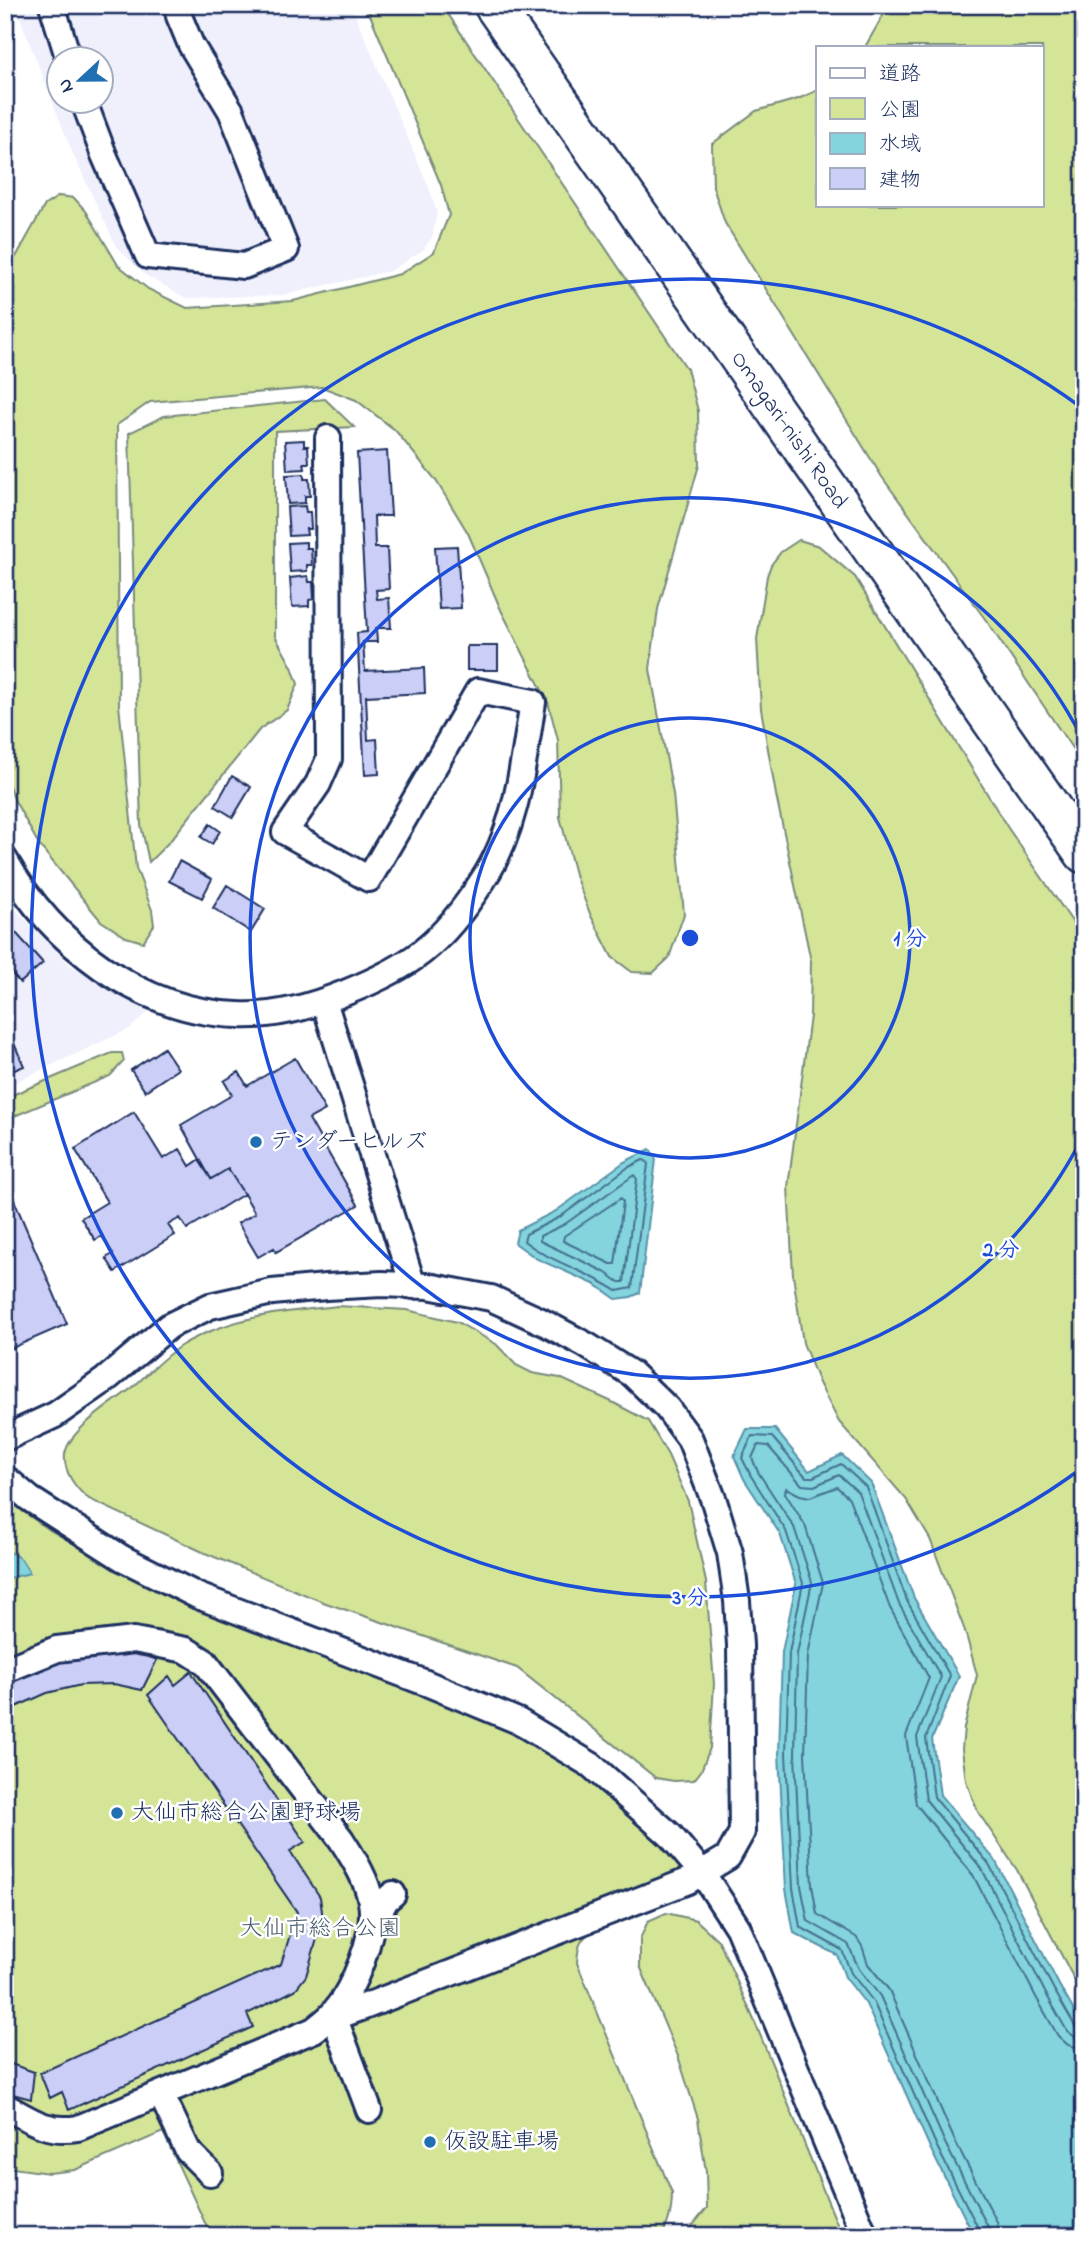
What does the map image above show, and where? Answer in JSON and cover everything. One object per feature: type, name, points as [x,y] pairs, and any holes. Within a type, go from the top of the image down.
[{"type":"highway","name":"Omagari-nishi Road","points":[[492,5],[1084,854]]},
{"type":"street","points":[[52,5],[65,46]]},
{"type":"street","points":[[89,116],[108,167],[148,256],[244,266],[286,249],[231,110],[191,45],[178,16],[177,5]]},
{"type":"street","points":[[5,860],[20,887],[54,928],[93,962],[140,991],[186,1008],[238,1016],[275,1013],[324,1002],[371,982],[421,953],[455,918],[485,877],[515,808],[533,702],[478,691],[369,879],[285,832],[318,784],[329,760],[328,438]]},
{"type":"street","points":[[324,1002],[413,1286]]},
{"type":"street","points":[[5,1438],[55,1415],[105,1380],[169,1325],[210,1306],[272,1292],[382,1284],[428,1286],[491,1298],[541,1321],[632,1374],[667,1408],[690,1439],[714,1501],[730,1553],[737,1601],[742,1832],[728,1857],[703,1874],[361,2008],[344,2014],[333,2014]]},
{"type":"street","points":[[5,1478],[30,1499],[122,1558],[198,1596],[518,1721],[591,1765],[670,1835],[703,1874],[738,1928],[865,2236]]},
{"type":"street","points":[[5,1670],[57,1649],[134,1640],[186,1650],[205,1662],[347,1848],[358,1866],[371,1902],[371,1926]]},
{"type":"street","points":[[5,2106],[44,2127],[61,2130],[78,2128],[314,2030],[333,2014],[348,1991],[371,1926],[386,1900],[393,1894]]},
{"type":"street","points":[[333,2014],[369,2110]]},
{"type":"street","points":[[161,2094],[188,2151],[210,2173]]},
{"type":"shaded area","points":[[15,5],[351,5],[429,188],[437,213],[432,237],[423,250],[390,271],[283,295],[186,298],[145,275],[116,246],[58,116],[116,116],[116,46],[46,46],[46,85]]},
{"type":"shaded area","points":[[5,899],[70,965],[114,992],[151,1009],[131,1028],[5,1087]]},
{"type":"green space","points":[[366,5],[442,5],[687,369],[698,411],[699,465],[658,609],[650,669],[673,794],[684,914],[669,958],[653,973],[632,972],[612,957],[591,916],[576,878],[560,817],[558,740],[548,702],[501,610],[468,533],[435,479],[395,430],[356,400],[322,387],[150,402],[117,425],[119,705],[136,868],[152,910],[154,925],[143,942],[126,937],[101,921],[39,845],[5,776],[5,261],[16,257],[45,205],[59,196],[74,198],[86,211],[118,265],[148,289],[187,308],[293,301],[400,274],[434,252],[449,215],[441,185]]},
{"type":"green space","points":[[889,5],[1084,5],[1084,766],[988,623],[882,477],[725,223],[713,187],[712,144],[756,111],[816,91],[816,206],[1044,206],[1044,46],[866,46]]},
{"type":"green space","points":[[325,399],[354,427],[275,431],[275,636],[298,684],[287,710],[260,729],[170,841],[149,862],[141,825],[129,433],[164,416]]},
{"type":"green space","points":[[799,540],[819,546],[855,577],[1008,828],[1084,939],[1084,1998],[1017,1870],[978,1812],[966,1781],[962,1749],[964,1728],[977,1675],[965,1631],[930,1539],[906,1499],[839,1422],[803,1343],[793,1275],[788,1187],[810,1016],[811,961],[761,709],[757,639],[771,565],[781,552]]},
{"type":"green space","points":[[112,1053],[122,1053],[124,1061],[110,1076],[5,1120],[5,1098]]},
{"type":"green space","points":[[337,1306],[407,1310],[457,1322],[496,1344],[516,1365],[532,1373],[560,1378],[648,1421],[668,1455],[688,1501],[706,1582],[714,1684],[710,1748],[701,1771],[694,1780],[656,1778],[517,1668],[323,1602],[205,1553],[89,1499],[71,1480],[65,1454],[75,1435],[182,1345],[245,1320]]},
{"type":"green space","name":"大仙市総合公園","points":[[5,1498],[46,1528],[136,1578],[479,1715],[585,1778],[652,1836],[679,1865],[690,1886],[687,1893],[677,1900],[589,1934],[578,1950],[577,1963],[672,2193],[670,2215],[661,2236],[211,2236],[163,2132],[75,2170],[49,2173],[5,2167]]},
{"type":"green space","points":[[666,1913],[696,1920],[719,1941],[842,2236],[684,2236],[707,2208],[706,2172],[698,2119],[678,2056],[640,1966],[640,1939],[648,1921]]},
{"type":"water","points":[[650,1149],[656,1159],[640,1293],[616,1299],[596,1285],[537,1259],[515,1243],[518,1230],[556,1211],[624,1162]]},
{"type":"water","points":[[747,1429],[775,1429],[809,1471],[842,1455],[871,1483],[914,1598],[959,1676],[932,1739],[940,1795],[995,1860],[1084,2028],[1084,2236],[974,2236],[931,2150],[866,2004],[845,1977],[837,1955],[794,1933],[786,1889],[779,1754],[782,1652],[796,1584],[780,1534],[744,1479],[734,1456]]},
{"type":"water","points":[[5,1549],[21,1559],[30,1573],[5,1579]]},
{"type":"building","points":[[304,440],[304,446],[308,446],[309,463],[304,463],[305,469],[287,470],[285,441]]},
{"type":"building","points":[[387,451],[391,516],[374,516],[375,548],[387,548],[389,589],[376,590],[377,599],[389,598],[391,628],[376,628],[377,642],[363,642],[365,671],[424,668],[425,693],[366,696],[368,740],[377,739],[379,774],[365,775],[357,633],[367,632],[357,453]]},
{"type":"building","points":[[304,474],[304,479],[309,479],[310,496],[305,496],[305,503],[288,504],[286,475]]},
{"type":"building","points":[[305,506],[306,512],[310,512],[311,529],[306,529],[307,535],[289,536],[287,507]]},
{"type":"building","points":[[306,542],[306,548],[311,548],[312,565],[307,565],[307,571],[290,572],[288,543]]},
{"type":"building","points":[[457,546],[461,608],[439,609],[435,547]]},
{"type":"building","points":[[308,576],[309,582],[313,582],[314,599],[309,600],[309,606],[292,607],[290,578]]},
{"type":"building","points":[[467,646],[498,646],[498,670],[467,670]]},
{"type":"building","points":[[232,776],[251,787],[233,817],[215,806]]},
{"type":"building","points":[[210,824],[220,831],[212,844],[201,837]]},
{"type":"building","points":[[179,861],[212,879],[202,898],[169,881]]},
{"type":"building","points":[[227,885],[265,909],[251,932],[213,908]]},
{"type":"building","points":[[7,923],[43,963],[20,983],[5,966]]},
{"type":"building","points":[[5,1023],[24,1066],[5,1074]]},
{"type":"building","points":[[164,1048],[178,1069],[145,1091],[131,1070]]},
{"type":"building","name":"テンダーヒルズ","points":[[295,1058],[325,1110],[309,1119],[358,1205],[276,1252],[274,1248],[258,1257],[238,1223],[255,1213],[244,1194],[228,1169],[211,1179],[181,1125],[232,1095],[224,1081],[239,1072],[247,1086]]},
{"type":"building","points":[[134,1112],[163,1159],[180,1149],[190,1166],[199,1160],[211,1179],[228,1169],[244,1194],[187,1229],[180,1218],[168,1225],[175,1235],[115,1272],[106,1258],[113,1254],[102,1236],[95,1240],[81,1218],[107,1202],[75,1149]]},
{"type":"building","points":[[5,1179],[67,1324],[5,1351]]},
{"type":"building","points":[[123,1652],[140,1653],[157,1660],[142,1690],[114,1684],[81,1685],[47,1693],[5,1714],[5,1681],[54,1662]]},
{"type":"building","points":[[191,1672],[305,1842],[290,1851],[320,1897],[323,1919],[306,1976],[295,1990],[247,2014],[253,2027],[69,2110],[62,2092],[50,2098],[40,2073],[281,1964],[297,1912],[148,1695],[169,1676],[175,1685]]},
{"type":"building","points":[[5,2062],[34,2072],[31,2099],[5,2092]]},
{"type":"place","name":"テンダーヒルズ","points":[[256,1142]]},
{"type":"place","name":"大仙市総合公園野球場","points":[[117,1813]]},
{"type":"place","name":"仮設駐車場","points":[[430,2142]]}]
